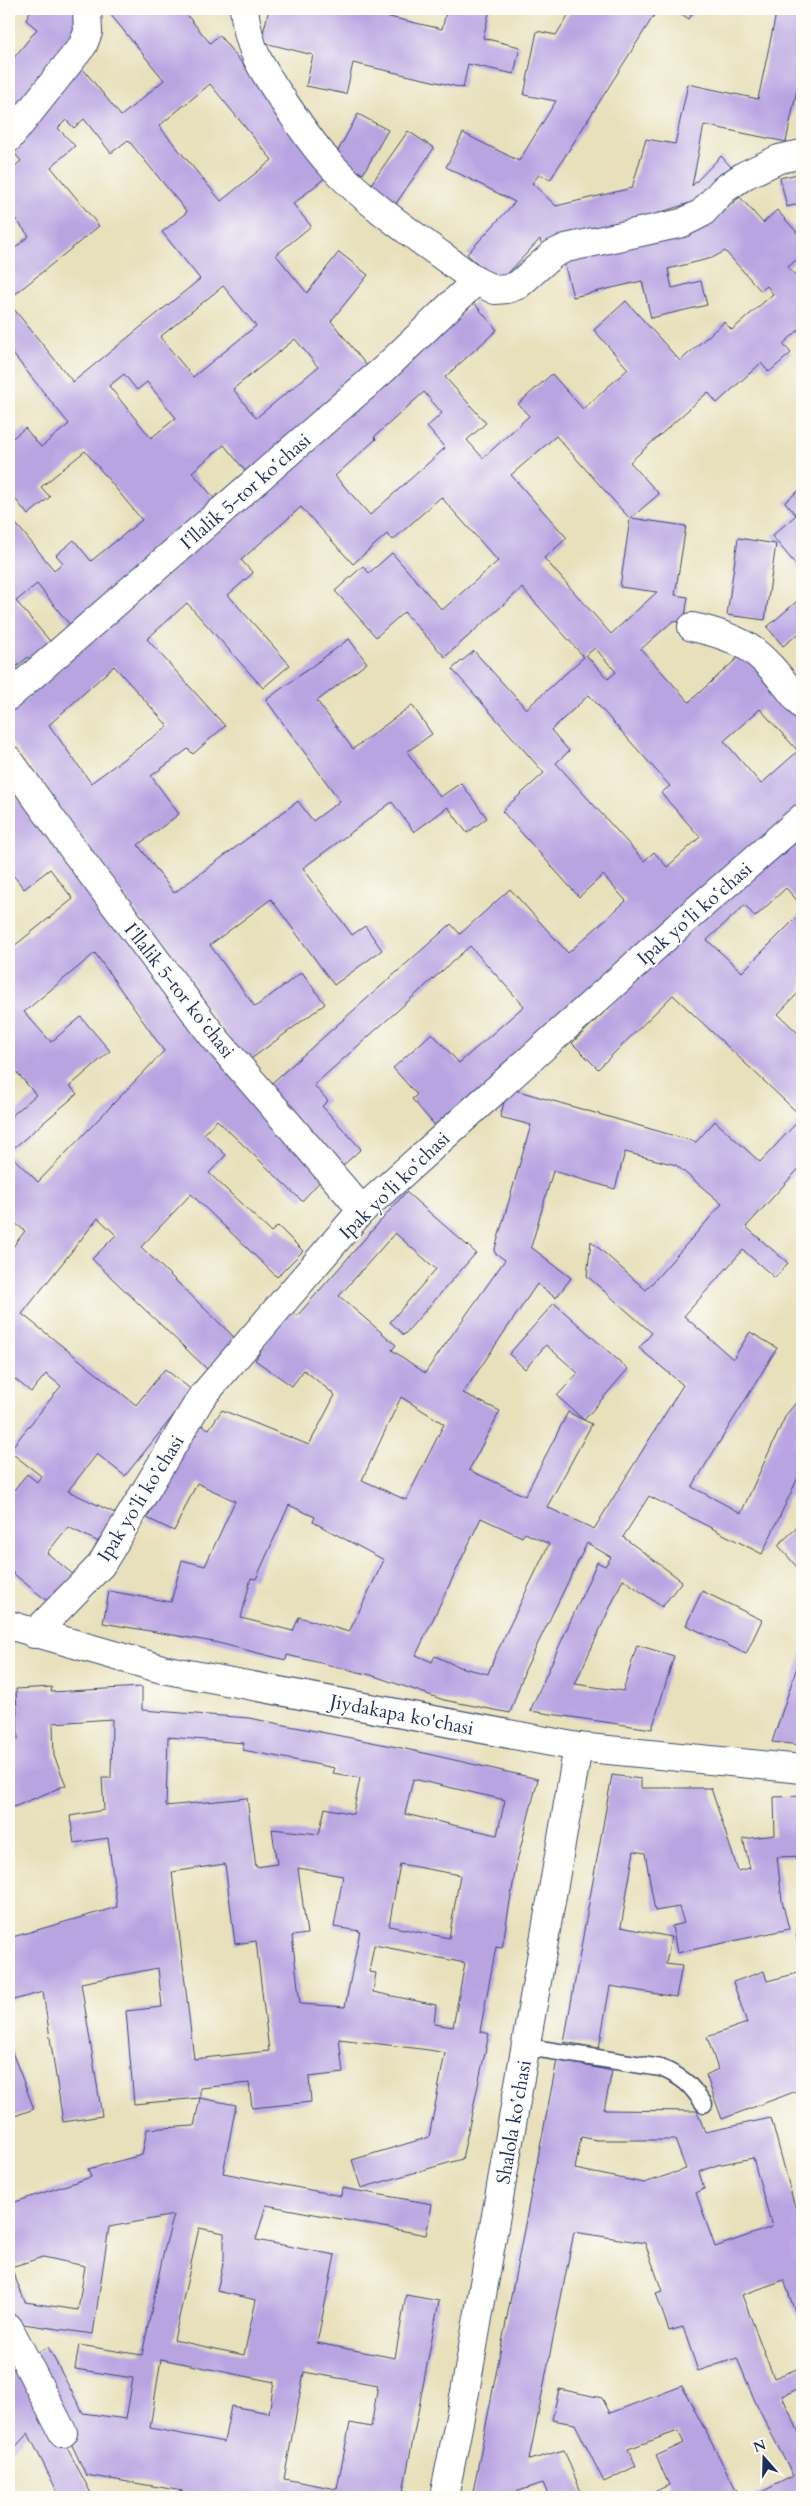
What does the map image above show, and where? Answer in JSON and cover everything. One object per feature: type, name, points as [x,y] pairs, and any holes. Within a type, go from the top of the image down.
[{"type":"street","points":[[9,138],[83,45],[88,32],[87,9]]},
{"type":"street","points":[[244,9],[249,41],[258,64],[309,138],[332,166],[358,191],[476,281],[495,290],[507,289],[518,285],[552,254],[566,248],[682,223],[702,213],[722,190],[745,175],[779,159],[802,154]]},
{"type":"street","name":"Iʻllalik 5-tor koʻchasi","points":[[9,696],[383,370],[476,281]]},
{"type":"street","points":[[692,627],[722,633],[743,643],[762,657],[802,705]]},
{"type":"street","name":"Iʻllalik 5-tor koʻchasi","points":[[9,760],[213,1036],[362,1210]]},
{"type":"street","name":"Ipak yoʻli koʻchasi","points":[[34,1634],[100,1564],[201,1398],[362,1210],[694,912],[802,818]]},
{"type":"street","name":"Jiydakapa ko'chasi","points":[[9,1625],[34,1634],[162,1669],[578,1747],[802,1769]]},
{"type":"street","name":"Shalola koʻchasi","points":[[444,2497],[465,2392],[578,1747]]},
{"type":"street","points":[[9,2328],[63,2433]]},
{"type":"lane","points":[[526,2047],[661,2068],[679,2076],[691,2085],[704,2104]]},
{"type":"building","points":[[31,9],[75,9],[81,34],[9,123],[9,64],[37,29],[26,20]]},
{"type":"building","points":[[106,9],[182,9],[210,43],[219,35],[331,173],[293,204],[311,226],[276,255],[307,293],[339,252],[368,275],[331,321],[371,371],[247,473],[224,445],[192,472],[219,504],[70,625],[37,584],[16,601],[54,646],[33,663],[28,657],[9,673],[9,531],[17,525],[54,570],[63,563],[56,555],[74,540],[91,561],[142,520],[85,451],[41,487],[50,497],[28,515],[9,491],[9,441],[25,428],[41,447],[69,424],[9,349],[9,303],[73,382],[200,279],[162,232],[187,212],[128,140],[111,153],[84,119],[74,128],[66,120],[58,128],[75,146],[51,167],[99,226],[9,299],[9,253],[29,236],[9,211],[9,171],[21,161],[11,149],[79,64],[121,116],[164,80]],"holes":[[[210,84],[272,160],[221,201],[159,126]],[[223,286],[256,326],[193,377],[160,337]],[[295,339],[318,367],[256,418],[233,389]],[[124,374],[137,390],[147,382],[176,418],[151,438],[109,386]]]},
{"type":"building","points":[[269,9],[354,9],[442,29],[447,9],[490,9],[483,38],[520,47],[514,74],[468,64],[463,88],[353,63],[346,94],[306,86],[313,55],[261,42]]},
{"type":"building","points":[[572,9],[658,9],[550,180],[540,174],[532,183],[556,206],[632,188],[646,139],[675,144],[688,84],[758,99],[777,9],[802,9],[802,65],[786,142],[704,125],[692,186],[721,156],[731,167],[696,201],[661,212],[658,224],[543,250],[540,239],[499,283],[467,254],[515,202],[446,167],[463,133],[519,161],[556,101],[524,95],[537,31],[556,35]]},
{"type":"building","points":[[673,9],[695,9],[689,19]]},
{"type":"building","points":[[358,114],[388,130],[363,174],[334,158]]},
{"type":"building","points":[[408,131],[434,148],[395,205],[369,187]]},
{"type":"building","points":[[802,173],[802,203],[787,207],[780,178]]},
{"type":"building","points":[[740,197],[763,223],[777,210],[802,238],[802,255],[788,267],[802,283],[802,327],[783,344],[791,353],[769,372],[761,363],[717,403],[708,392],[630,462],[659,494],[631,518],[686,526],[675,595],[688,597],[684,623],[673,621],[641,649],[689,702],[743,653],[802,719],[802,806],[438,1129],[412,1099],[417,1095],[393,1068],[432,1033],[459,1063],[524,1006],[470,946],[314,1085],[328,1101],[322,1106],[361,1149],[337,1171],[265,1089],[451,924],[460,934],[510,889],[568,953],[626,901],[603,875],[579,897],[502,811],[544,773],[452,669],[474,651],[526,709],[584,657],[522,588],[445,657],[404,612],[376,637],[335,591],[363,566],[369,573],[392,553],[442,610],[498,561],[441,497],[393,540],[387,534],[353,564],[301,507],[241,560],[253,573],[228,595],[290,665],[263,688],[187,603],[147,639],[225,726],[193,754],[188,749],[151,776],[179,814],[138,845],[174,893],[298,801],[313,821],[340,801],[266,700],[349,639],[367,663],[317,701],[353,749],[412,705],[432,734],[407,752],[440,797],[461,783],[487,818],[467,833],[448,807],[414,832],[392,802],[303,868],[352,935],[365,926],[382,950],[334,985],[271,899],[210,945],[255,1007],[302,972],[325,1004],[247,1062],[9,739],[9,713],[191,555],[474,303],[497,330],[445,377],[486,423],[467,440],[483,458],[529,416],[518,404],[552,374],[583,409],[628,369],[594,330],[626,301],[680,361],[724,322],[732,330],[773,294],[767,286],[761,291],[725,251],[712,258],[668,269],[672,288],[701,281],[707,305],[651,318],[642,281],[573,297],[564,262],[704,228]],"holes":[[[424,392],[442,413],[427,427],[445,448],[370,515],[335,476],[376,439],[374,437]],[[556,436],[630,519],[620,587],[657,592],[611,634],[544,558],[567,538],[511,475]],[[595,648],[616,672],[608,679],[586,655]],[[114,666],[168,726],[91,783],[49,725]],[[589,695],[670,786],[661,793],[700,837],[667,867],[654,852],[644,861],[556,763],[569,751],[551,730]],[[760,709],[798,751],[761,784],[724,741]]]},
{"type":"building","points":[[802,488],[802,572],[772,536],[796,515],[785,502]]},
{"type":"building","points":[[738,538],[776,544],[765,620],[727,615]]},
{"type":"building","points":[[802,597],[802,631],[783,646],[767,627]]},
{"type":"building","points":[[9,776],[324,1177],[302,1201],[217,1120],[204,1134],[226,1155],[209,1173],[271,1232],[278,1226],[303,1251],[277,1277],[191,1194],[141,1247],[236,1339],[207,1369],[92,1259],[116,1235],[98,1218],[22,1314],[136,1405],[165,1369],[193,1391],[125,1476],[97,1454],[68,1491],[115,1513],[101,1543],[68,1527],[47,1553],[74,1575],[51,1604],[9,1570],[9,1496],[27,1474],[37,1482],[41,1476],[9,1451],[61,1386],[46,1374],[31,1392],[15,1379],[9,1387],[9,1331],[13,1325],[9,1321],[9,1252],[25,1231],[9,1218],[9,1154],[38,1182],[164,1051],[95,953],[24,1012],[51,1042],[81,1017],[110,1051],[70,1086],[77,1094],[9,1152],[9,1118],[36,1095],[9,1063],[9,950],[73,899],[50,869],[24,889],[9,872],[9,841],[16,836],[9,829]]},
{"type":"building","points":[[798,837],[802,840],[802,906],[786,888],[755,917],[745,905],[707,940],[742,972],[802,912],[802,989],[778,1014],[802,1037],[802,1117],[673,995],[598,1069],[572,1043],[774,849],[783,856]]},
{"type":"building","points":[[508,1088],[696,1142],[715,1121],[760,1162],[802,1117],[802,1165],[746,1227],[788,1263],[775,1278],[743,1250],[684,1316],[733,1359],[750,1332],[777,1348],[692,1487],[741,1513],[786,1415],[802,1395],[802,1469],[762,1554],[649,1496],[623,1537],[682,1581],[662,1607],[623,1579],[575,1684],[623,1691],[637,1645],[674,1656],[652,1729],[530,1711],[597,1562],[605,1566],[611,1557],[587,1543],[525,1670],[510,1713],[444,1700],[371,1675],[287,1655],[286,1660],[214,1642],[103,1623],[109,1591],[171,1602],[182,1560],[205,1566],[235,1501],[197,1483],[174,1531],[147,1518],[197,1423],[209,1429],[222,1410],[309,1445],[335,1395],[304,1370],[292,1386],[255,1360],[289,1309],[297,1316],[406,1192],[476,1253],[404,1335],[390,1322],[436,1269],[395,1233],[339,1296],[396,1345],[392,1350],[425,1373],[505,1260],[494,1252],[531,1125],[500,1117]],"holes":[[[625,1152],[676,1165],[722,1204],[646,1290],[591,1241],[587,1276],[652,1333],[639,1348],[683,1385],[594,1529],[547,1507],[592,1424],[568,1412],[525,1496],[469,1470],[500,1411],[463,1393],[537,1284],[556,1298],[571,1278],[531,1247],[553,1171],[615,1189]],[[401,1397],[444,1424],[406,1500],[362,1480]],[[289,1505],[315,1517],[313,1522],[384,1560],[349,1632],[299,1617],[293,1631],[241,1618],[251,1578],[256,1579]],[[481,1518],[522,1537],[525,1533],[549,1544],[488,1674],[459,1667],[435,1656],[432,1662],[416,1655]]]},
{"type":"building","points":[[554,1303],[628,1369],[584,1420],[557,1396],[578,1373],[546,1345],[525,1369],[509,1354]]},
{"type":"building","points":[[802,1523],[802,1573],[778,1545]]},
{"type":"building","points":[[702,1591],[762,1620],[746,1654],[686,1625]]},
{"type":"building","points":[[802,1652],[802,1745],[772,1742]]},
{"type":"building","points":[[52,1687],[51,1692],[142,1687],[142,1710],[249,1718],[397,1747],[538,1779],[517,1861],[502,1948],[496,1947],[480,2031],[489,2034],[462,2159],[361,2188],[352,2160],[429,2137],[445,2053],[429,2050],[339,2039],[343,2073],[309,2077],[311,2102],[252,2108],[249,2083],[200,2088],[200,2098],[134,2104],[126,2011],[162,2007],[158,1968],[81,1983],[102,2116],[63,2122],[43,1992],[9,2001],[9,1938],[117,1907],[108,1838],[74,1843],[70,1816],[104,1810],[102,1778],[111,1778],[112,1719],[53,1723],[54,1756],[66,1785],[9,1809],[9,1744],[18,1740],[16,1689]],"holes":[[[168,1737],[244,1743],[243,1750],[335,1768],[333,1773],[360,1778],[353,1814],[325,1808],[319,1834],[272,1829],[277,1864],[256,1867],[247,1798],[166,1806]],[[413,1779],[505,1800],[497,1835],[405,1814]],[[225,1864],[235,1944],[256,1941],[269,2051],[194,2059],[172,1872]],[[400,1864],[460,1875],[449,1938],[389,1926]],[[298,1868],[343,1876],[334,1927],[360,1931],[345,2007],[300,2004],[292,1936],[307,1934]],[[374,1945],[465,1963],[453,2027],[434,2024],[436,2005],[373,1992],[376,1973],[369,1972]]]},
{"type":"building","points":[[612,1775],[641,1779],[641,1788],[711,1788],[738,1871],[750,1868],[743,1839],[775,1835],[774,1797],[802,1796],[802,1856],[777,1857],[782,1901],[789,1929],[677,1953],[672,1926],[684,1923],[679,1907],[655,1911],[645,1853],[634,1851],[621,1927],[671,1937],[666,1964],[682,1966],[676,1997],[610,1986],[599,2048],[564,2042]]},
{"type":"building","points":[[802,1933],[802,1961],[801,1961],[796,1934]]},
{"type":"building","points":[[764,1971],[767,1981],[802,1972],[802,2089],[722,2119],[706,2075],[718,2069],[707,2037],[747,2023],[733,1982]]},
{"type":"building","points":[[9,2044],[34,2109],[9,2118]]},
{"type":"building","points":[[557,2060],[612,2071],[604,2110],[697,2111],[705,2132],[771,2118],[802,2233],[802,2332],[784,2280],[742,2295],[774,2378],[802,2367],[802,2387],[782,2396],[802,2439],[802,2497],[752,2497],[793,2476],[757,2406],[737,2358],[698,2371],[683,2327],[669,2331],[656,2293],[662,2291],[645,2243],[574,2232],[529,2460],[564,2450],[583,2497],[549,2497],[543,2483],[501,2497],[472,2497]],"holes":[[[581,2137],[597,2140],[675,2140],[686,2169],[644,2183],[575,2169]],[[753,2158],[772,2227],[715,2247],[696,2193],[704,2189],[699,2172],[717,2165]]]},
{"type":"building","points":[[200,2098],[236,2105],[223,2173],[341,2196],[342,2188],[432,2204],[426,2235],[266,2205],[256,2240],[335,2255],[317,2343],[395,2358],[406,2295],[439,2301],[402,2497],[182,2497],[183,2491],[86,2475],[30,2356],[48,2347],[83,2413],[126,2419],[133,2378],[75,2369],[79,2345],[142,2355],[164,2250],[174,2215],[109,2227],[93,2334],[9,2322],[9,2204],[91,2177],[88,2169],[142,2155],[147,2129],[194,2126]],"holes":[[[199,2228],[224,2233],[224,2259],[217,2291],[256,2300],[244,2355],[174,2340]],[[43,2257],[85,2266],[78,2310],[25,2302],[11,2267]],[[161,2359],[274,2382],[269,2413],[231,2406],[224,2442],[150,2428]],[[304,2372],[378,2385],[371,2427],[350,2423],[337,2489],[284,2479]]]},
{"type":"building","points":[[9,2337],[93,2497],[60,2497],[28,2433],[9,2454]]},
{"type":"building","points":[[682,2386],[740,2497],[643,2497],[669,2485],[656,2456],[684,2443],[678,2431],[628,2449],[636,2466],[604,2482],[575,2424],[552,2420],[559,2389],[602,2398],[610,2413]]}]
